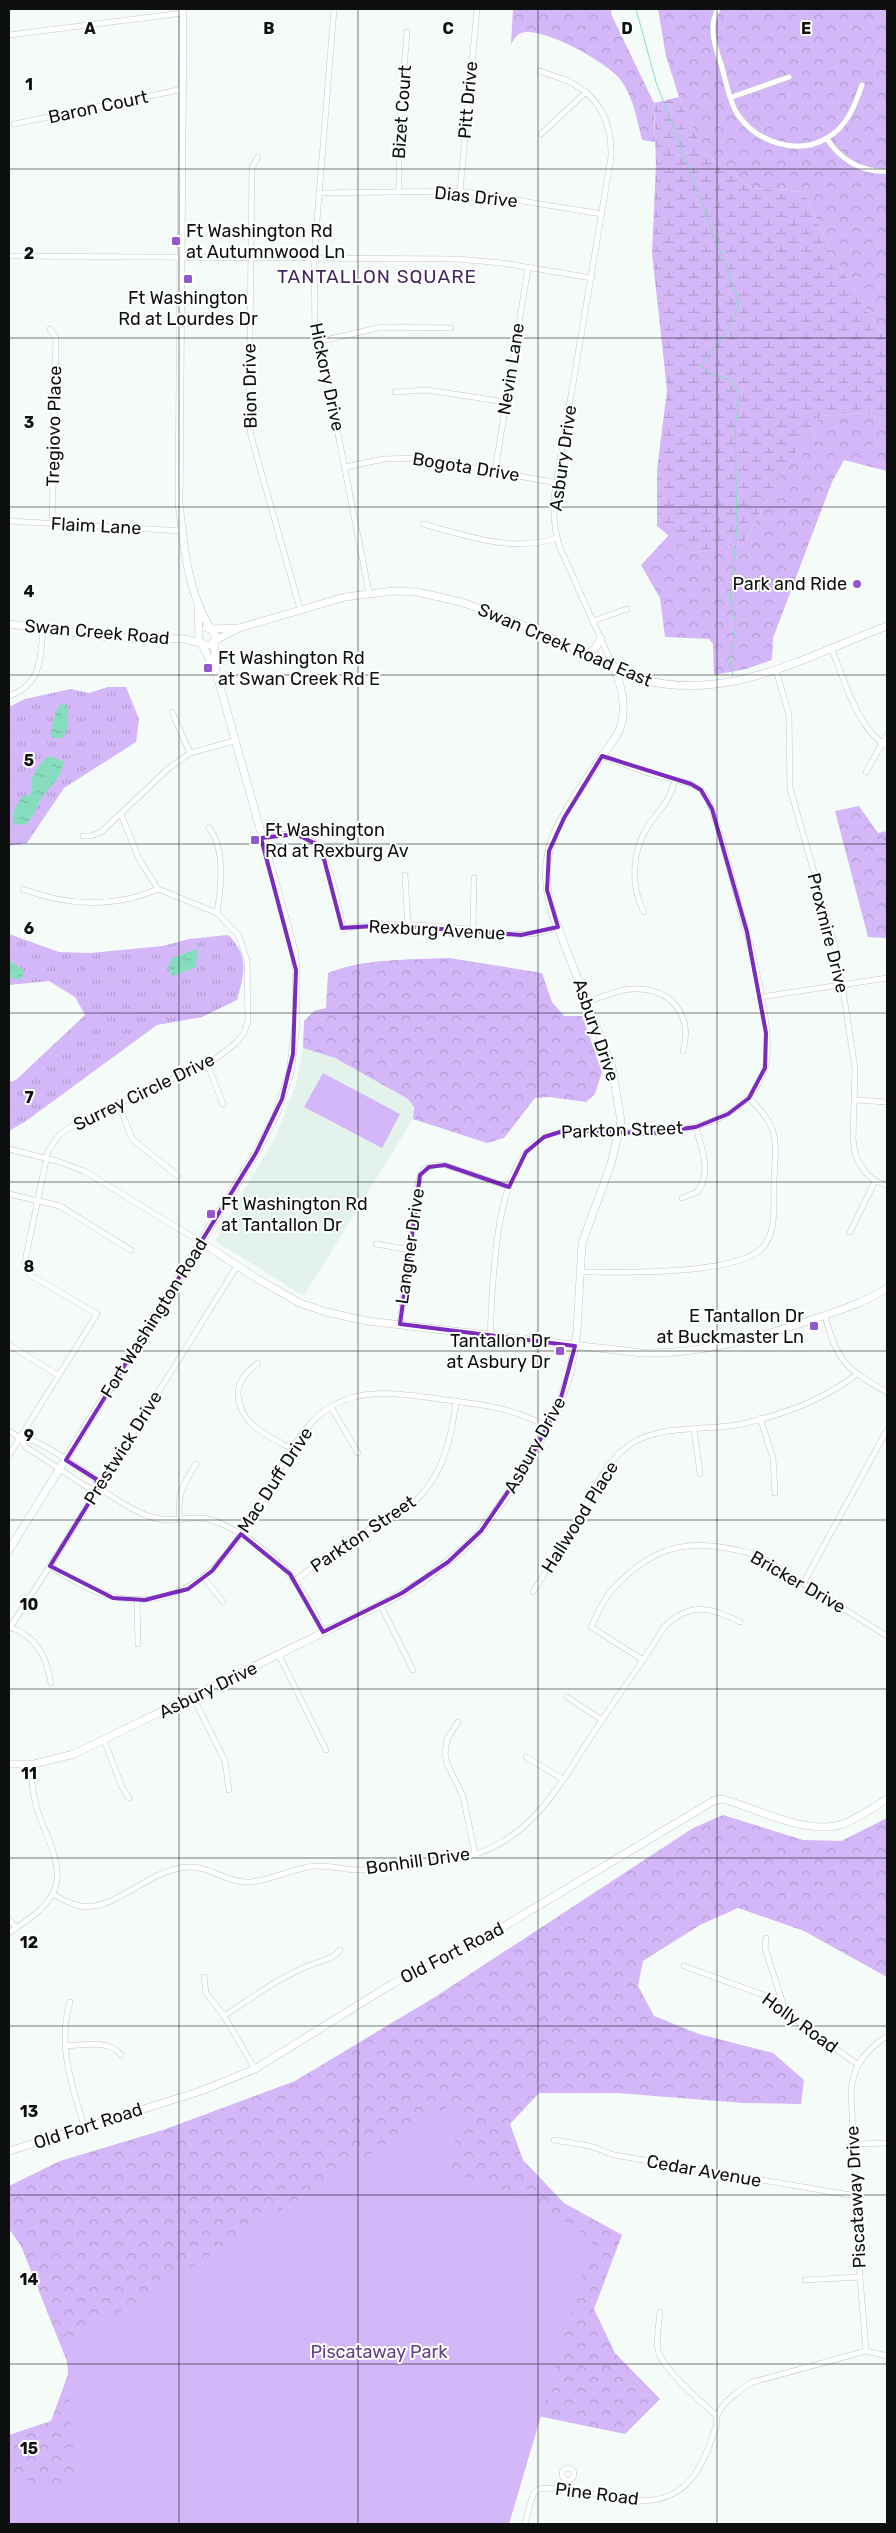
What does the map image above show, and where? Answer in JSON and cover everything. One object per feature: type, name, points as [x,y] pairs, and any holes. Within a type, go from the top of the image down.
[{"type":"main road","points":[[183,11],[179,472],[183,530],[189,576],[198,604],[211,629],[216,633],[215,641],[208,646],[202,644],[199,633],[198,604]]},
{"type":"main road","name":"Swan Creek Road East","points":[[215,641],[239,628],[300,609],[369,592],[402,590],[448,598],[509,619],[613,667],[651,682],[690,686],[733,683],[776,670],[887,626]]},
{"type":"main road","name":"Swan Creek Road","points":[[9,624],[117,638],[185,639],[202,644]]},
{"type":"main road","name":"Swan Creek Road East","points":[[211,629],[239,628]]},
{"type":"main road","points":[[199,633],[203,629],[211,629]]},
{"type":"main road","name":"Swan Creek Road","points":[[185,639],[199,633]]},
{"type":"main road","points":[[586,654],[595,649],[601,638]]},
{"type":"main road","name":"Fort Washington Road","points":[[215,641],[216,672]]},
{"type":"main road","name":"Fort Washington Road","points":[[9,1550],[270,1129],[286,1088],[293,1054],[297,989],[294,950],[261,838],[216,672],[202,644]]},
{"type":"main road","name":"Asbury Drive","points":[[9,1764],[30,1764],[63,1758],[104,1740],[279,1656],[423,1580],[448,1562],[474,1539],[497,1511],[548,1427],[564,1392],[575,1346],[579,1256],[586,1230],[611,1164],[620,1132],[621,1110],[613,1073],[558,926],[547,890],[549,851],[564,818],[621,727],[623,714],[618,677],[613,667]]},
{"type":"main road","points":[[201,1242],[280,1293],[313,1308],[360,1320],[642,1353],[688,1352],[756,1338],[867,1300],[887,1288]]},
{"type":"main road","name":"Old Fort Road","points":[[9,2151],[201,2091],[255,2069],[392,1984],[476,1943],[715,1800],[723,1799],[796,1823],[822,1827],[843,1824],[887,1799]]},
{"type":"street","name":"Hickory Drive","points":[[334,9],[314,258],[314,329],[328,382],[369,592]]},
{"type":"street","name":"Pitt Drive","points":[[460,191],[476,9]]},
{"type":"street","points":[[718,9],[713,39],[737,113],[747,126],[763,138],[782,145],[803,145],[827,139],[851,114],[862,85]]},
{"type":"street","points":[[9,35],[183,11]]},
{"type":"street","name":"Bizet Court","points":[[399,192],[399,129],[407,32]]},
{"type":"street","name":"Asbury Drive","points":[[540,71],[571,82],[586,92],[600,106],[610,129],[611,157],[557,483],[554,515],[557,538],[613,667]]},
{"type":"street","points":[[732,97],[789,77]]},
{"type":"street","name":"Baron Court","points":[[14,124],[183,89]]},
{"type":"street","points":[[541,134],[586,92]]},
{"type":"street","points":[[827,139],[833,149],[848,162],[864,169],[887,171]]},
{"type":"street","name":"Bion Drive","points":[[258,157],[252,167],[248,404],[251,436],[300,609]]},
{"type":"street","name":"Dias Drive","points":[[319,193],[460,191],[602,214]]},
{"type":"street","points":[[9,256],[458,259],[592,278]]},
{"type":"street","name":"Nevin Lane","points":[[495,471],[528,268]]},
{"type":"street","points":[[317,342],[382,328],[451,328]]},
{"type":"street","name":"Tregiovo Place","points":[[50,330],[56,338],[52,524]]},
{"type":"street","points":[[395,392],[427,390],[506,402]]},
{"type":"street","name":"Bogota Drive","points":[[345,467],[384,459],[412,457],[439,460],[557,483]]},
{"type":"street","name":"Flaim Lane","points":[[9,521],[183,530]]},
{"type":"street","points":[[423,524],[510,545],[538,543],[557,538]]},
{"type":"street","points":[[593,621],[628,609]]},
{"type":"street","points":[[9,696],[25,690],[34,678],[39,666],[43,629]]},
{"type":"street","points":[[832,648],[864,723],[885,744]]},
{"type":"street","name":"Proxmire Drive","points":[[776,670],[790,722],[788,771],[790,788],[835,946],[842,984],[855,1070],[856,1100],[853,1139],[855,1153],[861,1167],[875,1181],[887,1186]]},
{"type":"street","points":[[172,712],[190,753]]},
{"type":"street","points":[[866,772],[885,744],[887,735]]},
{"type":"street","points":[[84,836],[101,832],[169,768],[190,753],[234,741]]},
{"type":"street","name":"Parkton Street","points":[[490,1336],[494,1259],[509,1187],[526,1152],[544,1137],[563,1131],[664,1132],[696,1127],[728,1114],[749,1098],[762,1076],[766,1060],[767,1043],[747,932],[712,809],[701,790],[602,756]]},
{"type":"street","points":[[644,912],[636,884],[637,852],[647,829],[667,802],[674,780]]},
{"type":"street","points":[[22,889],[51,897],[100,903],[128,900],[158,889],[139,859],[121,814]]},
{"type":"street","points":[[208,828],[217,841],[220,857],[217,913]]},
{"type":"street","name":"Rexburg Avenue","points":[[261,838],[301,835],[320,848],[343,929],[375,925],[408,926],[526,935],[543,932],[558,926]]},
{"type":"street","points":[[405,875],[408,926]]},
{"type":"street","points":[[473,930],[474,878]]},
{"type":"street","name":"Surrey Circle Drive","points":[[9,1455],[97,1314],[30,1275],[26,1270],[26,1256],[48,1151],[60,1134],[118,1102],[207,1063],[229,1049],[244,1032],[249,1008],[244,949],[231,926],[217,913],[158,889]]},
{"type":"street","points":[[760,997],[887,978]]},
{"type":"street","points":[[587,1002],[632,989],[647,990],[662,996],[678,1007],[684,1015],[687,1030],[683,1052]]},
{"type":"street","points":[[207,1063],[223,1104]]},
{"type":"street","points":[[579,1272],[662,1273],[746,1258],[762,1250],[769,1238],[773,1219],[775,1140],[770,1122],[749,1098]]},
{"type":"street","points":[[856,1100],[887,1102]]},
{"type":"street","points":[[118,1102],[132,1139],[178,1176]]},
{"type":"street","points":[[682,1198],[698,1192],[706,1176],[705,1163],[696,1127]]},
{"type":"street","points":[[9,1149],[46,1158],[84,1171],[201,1242]]},
{"type":"street","name":"Langner Drive","points":[[400,1324],[419,1179],[423,1170],[434,1165],[445,1165],[509,1187]]},
{"type":"street","points":[[850,1232],[875,1181]]},
{"type":"street","points":[[9,1194],[60,1206],[131,1250]]},
{"type":"street","points":[[376,1244],[410,1250]]},
{"type":"street","name":"Prestwick Drive","points":[[9,1628],[50,1566],[237,1266]]},
{"type":"street","points":[[825,1315],[837,1351],[846,1366],[856,1375],[887,1392]]},
{"type":"street","points":[[9,1345],[58,1375]]},
{"type":"street","points":[[258,1363],[248,1371],[240,1384],[241,1409],[255,1427],[292,1449]]},
{"type":"street","name":"Hallwood Place","points":[[533,1592],[606,1471],[621,1451],[648,1435],[741,1424],[760,1418],[826,1395],[856,1375]]},
{"type":"street","name":"Mac Duff Drive","points":[[50,1566],[92,1590],[113,1598],[137,1600],[173,1595],[195,1585],[217,1565],[240,1534],[307,1427],[331,1407],[362,1395],[380,1393],[456,1401],[514,1410],[548,1427]]},
{"type":"street","name":"Parkton Street","points":[[296,1580],[344,1544],[395,1517],[427,1488],[441,1465],[449,1446],[456,1401]]},
{"type":"street","points":[[331,1407],[358,1453]]},
{"type":"street","points":[[760,1418],[774,1458],[775,1493]]},
{"type":"street","points":[[694,1429],[700,1474]]},
{"type":"street","points":[[804,1582],[887,1430]]},
{"type":"street","points":[[9,1431],[20,1438],[25,1446],[90,1489],[98,1488],[152,1518],[209,1520],[240,1534],[274,1557],[296,1580],[323,1632]]},
{"type":"street","points":[[20,1438],[32,1439],[96,1479],[98,1488]]},
{"type":"street","points":[[180,1520],[182,1487],[196,1464]]},
{"type":"street","name":"Bricker Drive","points":[[643,1660],[591,1627],[611,1591],[643,1562],[677,1546],[718,1545],[759,1556],[804,1582],[887,1636]]},
{"type":"street","points":[[204,1578],[223,1602]]},
{"type":"street","points":[[137,1600],[138,1644]]},
{"type":"street","points":[[380,1604],[413,1670]]},
{"type":"street","name":"Bonhill Drive","points":[[52,1894],[77,1905],[100,1906],[160,1872],[180,1868],[196,1867],[229,1880],[247,1882],[301,1868],[325,1866],[351,1870],[380,1870],[475,1854],[498,1845],[519,1832],[536,1817],[665,1626],[687,1612],[713,1610],[740,1622]]},
{"type":"street","points":[[9,1628],[25,1633],[38,1645],[45,1659],[51,1683]]},
{"type":"street","points":[[279,1656],[326,1750]]},
{"type":"street","points":[[193,1697],[223,1756],[229,1790]]},
{"type":"street","points":[[567,1697],[602,1720]]},
{"type":"street","points":[[458,1722],[447,1740],[446,1759],[464,1796],[475,1854]]},
{"type":"street","points":[[104,1740],[122,1787],[129,1798]]},
{"type":"street","points":[[526,1757],[563,1779]]},
{"type":"street","points":[[9,1933],[39,1910],[52,1894],[56,1881],[56,1864],[36,1806],[30,1764]]},
{"type":"street","points":[[9,1919],[16,1928]]},
{"type":"street","points":[[766,1938],[765,1948],[785,2010]]},
{"type":"street","points":[[224,2016],[278,1981],[329,1959],[340,1950]]},
{"type":"street","name":"Holly Road","points":[[684,1966],[759,1993],[857,2064]]},
{"type":"street","points":[[204,1977],[206,1992],[224,2016],[255,2069]]},
{"type":"street","points":[[70,2002],[65,2046],[68,2071],[84,2126]]},
{"type":"street","name":"Piscataway Drive","points":[[866,2351],[860,2277],[851,2092],[857,2064],[866,2051],[887,2036]]},
{"type":"street","points":[[65,2046],[102,2044],[116,2049],[122,2055]]},
{"type":"street","name":"Cedar Avenue","points":[[554,2140],[590,2146],[614,2155],[856,2196]]},
{"type":"street","points":[[853,2144],[887,2143]]},
{"type":"street","points":[[805,2280],[860,2277]]},
{"type":"street","points":[[660,2312],[657,2343],[660,2356],[698,2399],[717,2416]]},
{"type":"street","points":[[866,2351],[887,2356]]},
{"type":"street","name":"Pine Road","points":[[525,2524],[536,2490],[543,2488],[643,2500],[666,2497],[678,2492],[692,2481],[699,2469],[715,2429],[717,2416],[731,2398],[753,2382],[866,2351]]},
{"type":"street","points":[[566,2491],[568,2481]]},
{"type":"highlighted area","points":[[602,756],[691,784],[701,790],[712,809],[747,932],[766,1033],[765,1068],[749,1098],[728,1114],[696,1127],[653,1133],[563,1131],[544,1137],[526,1152],[509,1187],[445,1165],[429,1167],[420,1175],[400,1324],[575,1346],[559,1405],[527,1464],[481,1531],[448,1562],[402,1593],[323,1632],[290,1574],[241,1534],[212,1571],[188,1589],[145,1600],[113,1598],[50,1566],[98,1488],[96,1479],[66,1460],[256,1153],[282,1099],[293,1054],[296,970],[261,838],[296,834],[316,844],[323,855],[342,928],[388,925],[521,935],[558,927],[547,890],[549,851],[564,818]]},
{"type":"shaded area","points":[[303,1048],[335,1058],[408,1099],[414,1107],[413,1119],[304,1296],[215,1241],[276,1136],[296,1084]]},
{"type":"green space","points":[[513,9],[612,9],[611,14],[654,103],[655,142],[642,140],[628,93],[620,79],[602,64],[558,40],[531,32],[521,33],[516,36],[511,44]]},
{"type":"green space","points":[[658,9],[887,9],[887,342],[833,256],[804,192],[752,188],[705,153],[679,97],[666,56]]},
{"type":"green space","points":[[804,13],[810,30],[804,32],[796,29],[795,24],[797,15]]},
{"type":"green space","points":[[679,97],[705,153],[752,188],[804,192],[833,256],[887,342],[887,421],[865,413],[820,416],[779,479],[743,544],[690,553],[657,526],[657,470],[667,390],[652,253],[656,165],[654,103]]},
{"type":"green space","points":[[865,413],[887,421],[887,471],[844,460],[832,482],[773,638],[772,660],[746,669],[714,675],[713,644],[709,639],[665,637],[660,598],[641,565],[669,535],[690,553],[743,544],[779,479],[820,416]]},
{"type":"green space","points":[[108,687],[126,687],[139,719],[136,742],[64,788],[27,843],[9,846],[9,707],[25,699],[71,689],[89,693]]},
{"type":"green space","points":[[859,806],[878,833],[887,831],[887,938],[868,937],[835,811]]},
{"type":"green space","points":[[9,934],[59,952],[90,953],[163,946],[189,939],[228,935],[240,950],[243,966],[242,982],[237,1000],[202,1017],[157,1025],[26,1121],[9,1131],[9,1082],[16,1080],[85,1015],[75,997],[49,981],[9,985]]},
{"type":"green space","points":[[449,958],[542,973],[552,1002],[564,1016],[582,1016],[602,1072],[595,1094],[586,1102],[549,1097],[535,1098],[504,1138],[487,1143],[413,1119],[414,1107],[408,1099],[335,1058],[303,1048],[304,1021],[314,1011],[326,1008],[328,973],[372,962]]},
{"type":"green space","points":[[323,1073],[400,1114],[382,1148],[304,1107]]},
{"type":"green space","points":[[723,1815],[803,1840],[841,1841],[887,1818],[887,1977],[804,1931],[738,1908],[700,1925],[643,1961],[638,1986],[654,2016],[699,2034],[773,2053],[804,2080],[801,2104],[743,2103],[617,2093],[539,2093],[510,2124],[523,2160],[564,2203],[622,2235],[594,2309],[615,2353],[660,2399],[625,2434],[538,2416],[9,2524],[9,2435],[51,2421],[70,2369],[21,2246],[9,2229],[9,2186],[60,2161],[163,2130],[295,2081],[435,1997],[693,1828]]},
{"type":"green space","name":"Piscataway Park","points":[[453,2104],[466,2105],[446,2169],[542,2206],[593,2240],[509,2524],[9,2524],[9,2477],[76,2490],[66,2346],[366,2156]]},
{"type":"water","points":[[65,704],[68,716],[65,735],[63,738],[52,738],[50,735],[55,713],[60,705]]},
{"type":"water","points":[[49,756],[63,761],[59,776],[41,799],[27,823],[24,825],[13,824],[17,805],[24,795],[29,796],[32,790],[34,774]]},
{"type":"water","points":[[196,949],[198,952],[195,968],[172,976],[168,968],[172,958]]},
{"type":"water","points":[[9,960],[23,970],[24,974],[20,980],[9,977]]},
{"type":"waterway","points":[[636,9],[656,82],[739,301],[729,327],[707,356],[702,367],[709,373],[731,380],[740,394],[735,427],[737,527],[730,601],[736,624],[730,663],[733,675]]},
{"type":"place","name":"Ft Washington Rd at Autumnwood Ln","points":[[176,241]]},
{"type":"place","name":"Ft Washington Rd at Lourdes Dr","points":[[188,279]]},
{"type":"place","name":"Park and Ride","points":[[857,584]]},
{"type":"place","name":"Ft Washington Rd at Swan Creek Rd E","points":[[208,668]]},
{"type":"place","name":"Ft Washington Rd at Rexburg Av","points":[[255,840]]},
{"type":"place","name":"Ft Washington Rd at Tantallon Dr","points":[[211,1214]]},
{"type":"place","name":"E Tantallon Dr at Buckmaster Ln","points":[[814,1326]]},
{"type":"place","name":"Tantallon Dr at Asbury Dr","points":[[560,1351]]},
{"type":"district","name":"TANTALLON SQUARE","points":[[377,276]]}]
